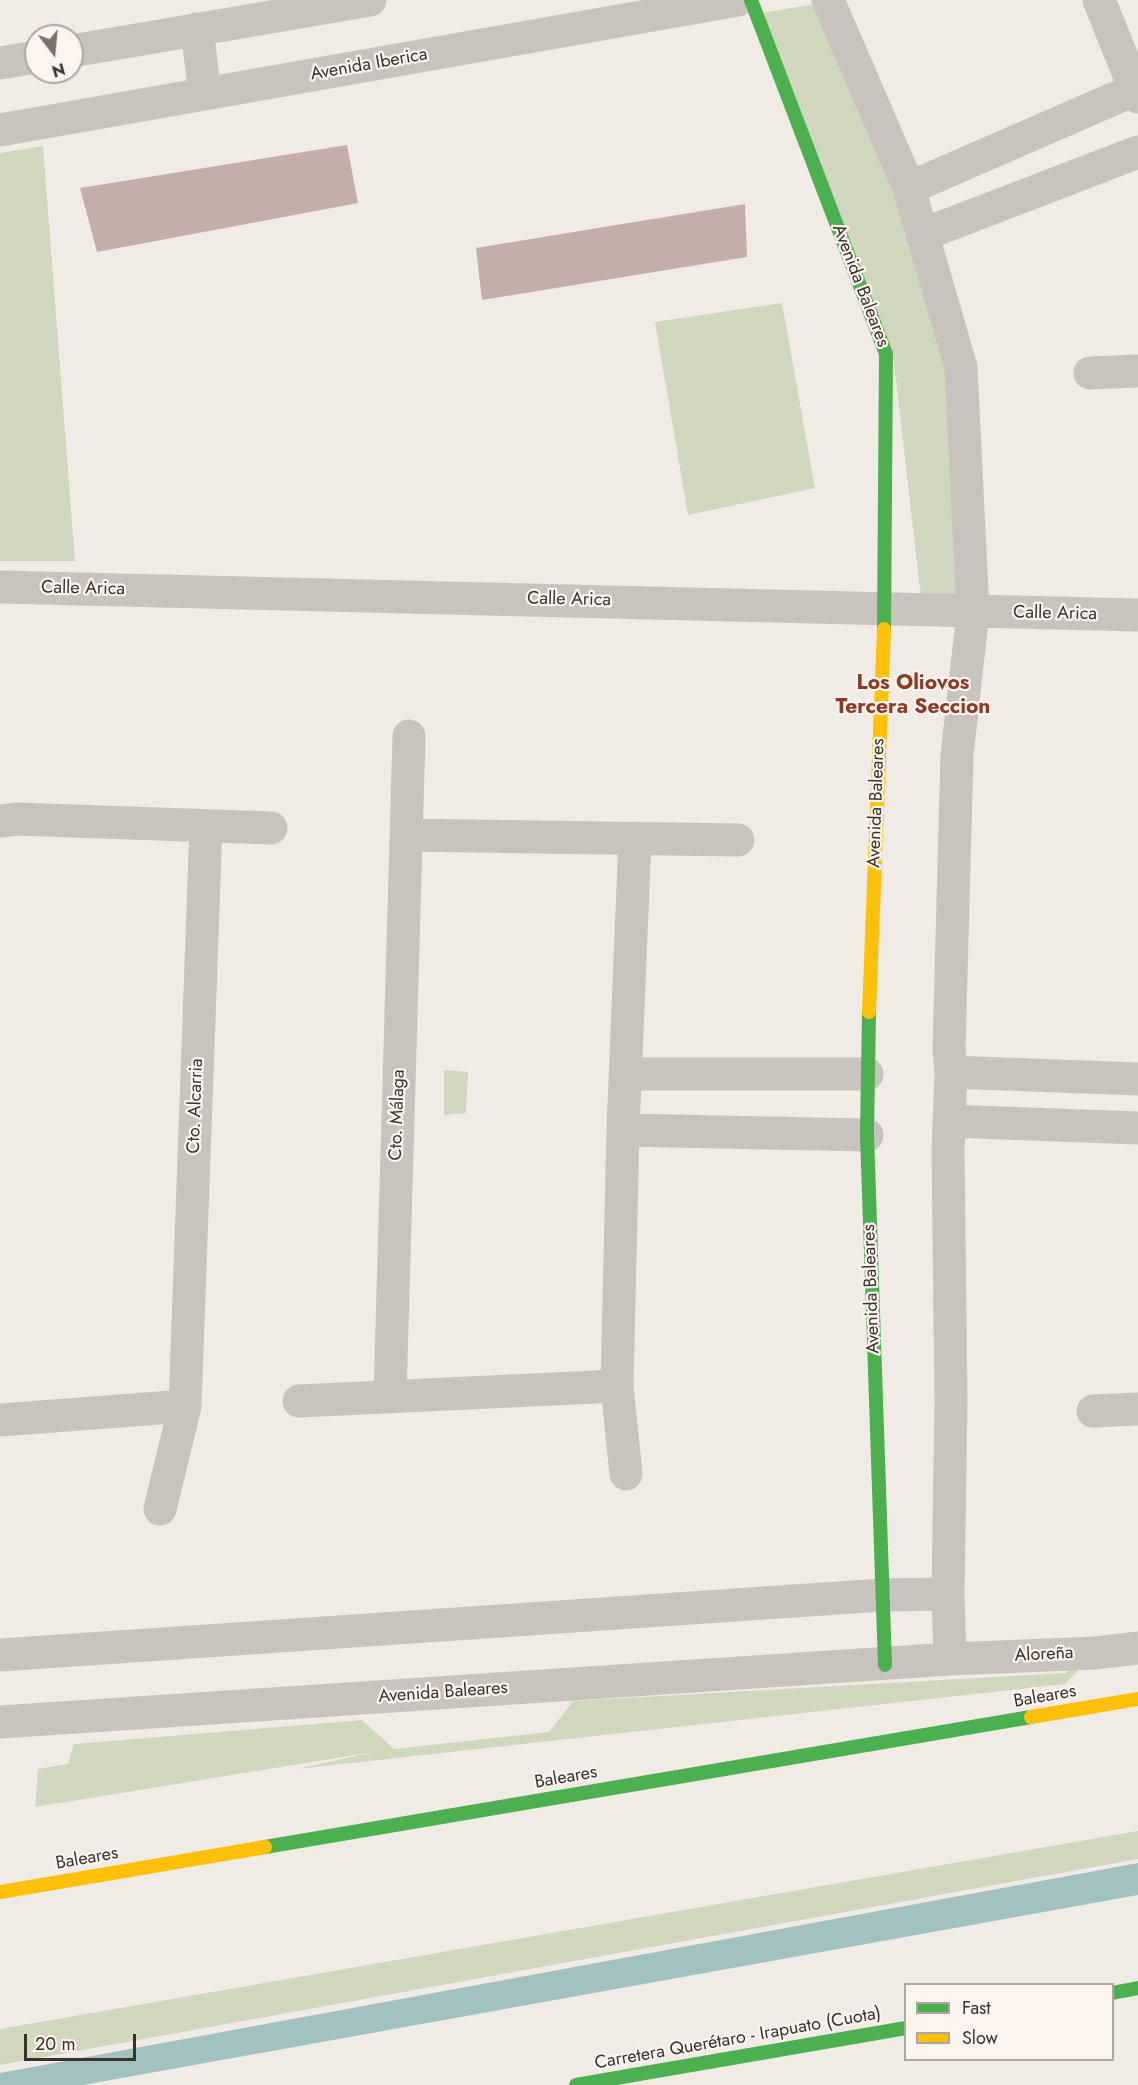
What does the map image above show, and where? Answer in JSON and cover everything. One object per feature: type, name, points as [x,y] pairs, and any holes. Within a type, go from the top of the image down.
[{"type":"main road","name":"Avenida Baleares","points":[[751,0],[886,354],[885,608],[867,1074],[867,1135],[885,1665]]},
{"type":"main road","name":"Baleares","points":[[0,1892],[1138,1700]]},
{"type":"main road","points":[[1114,1993],[1138,1988]]},
{"type":"main road","name":"Carretera Querétaro - Irapuato (Cuota)","points":[[576,2085],[904,2028]]},
{"type":"street","points":[[84,49],[370,0]]},
{"type":"street","name":"Avenida Iberica","points":[[0,130],[738,0]]},
{"type":"street","points":[[828,0],[909,188],[961,366],[973,612],[957,755],[949,1049],[951,1072],[951,1402],[948,1594],[950,1659]]},
{"type":"street","points":[[909,188],[1136,93],[1099,0]]},
{"type":"street","points":[[197,29],[205,94]]},
{"type":"street","points":[[0,63],[24,59]]},
{"type":"street","points":[[922,235],[1138,152]]},
{"type":"street","points":[[1090,373],[1138,371]]},
{"type":"street","name":"Calle Arica","points":[[0,587],[1138,615]]},
{"type":"street","name":"Cto. Málaga","points":[[390,1396],[409,736]]},
{"type":"street","points":[[0,822],[17,819],[271,828]]},
{"type":"street","name":"Cto. Alcarria","points":[[160,1509],[185,1406],[206,826]]},
{"type":"street","points":[[406,835],[738,840]]},
{"type":"street","points":[[626,1474],[617,1386],[622,1130],[635,838]]},
{"type":"street","points":[[951,1072],[1138,1079]]},
{"type":"street","points":[[625,1074],[867,1074]]},
{"type":"street","points":[[950,1121],[1138,1128]]},
{"type":"street","points":[[622,1130],[867,1135]]},
{"type":"street","points":[[299,1401],[617,1386]]},
{"type":"street","points":[[0,1420],[185,1406]]},
{"type":"street","points":[[1093,1411],[1138,1409]]},
{"type":"street","points":[[0,1655],[882,1595],[948,1594]]},
{"type":"street","name":"Aloreña","points":[[950,1659],[1095,1653],[1138,1648]]},
{"type":"street","name":"Avenida Baleares","points":[[0,1722],[950,1659]]},
{"type":"green space","points":[[820,3],[881,144],[953,364],[980,604],[921,598],[893,354],[763,13]]},
{"type":"green space","points":[[43,146],[75,561],[0,561],[0,153]]},
{"type":"green space","points":[[782,303],[815,488],[688,515],[655,322]]},
{"type":"green space","points":[[444,1070],[468,1072],[466,1113],[444,1115]]},
{"type":"green space","points":[[1095,1653],[1065,1684],[297,1769],[373,1752],[35,1807],[38,1769],[68,1764],[74,1744],[362,1720],[394,1749],[549,1732],[573,1701],[1065,1673]]},
{"type":"green space","points":[[1138,1831],[1138,1859],[0,2065],[0,2029]]},
{"type":"water","points":[[1138,1863],[1138,1895],[83,2085],[0,2085],[0,2073]]},
{"type":"building","points":[[347,145],[358,203],[97,252],[80,188]]},
{"type":"building","points":[[745,204],[747,257],[482,300],[476,248]]},
{"type":"traffic: fast","points":[[751,0],[886,354],[884,629]]},
{"type":"traffic: fast","points":[[869,1012],[867,1135],[885,1665]]},
{"type":"traffic: fast","points":[[265,1847],[1031,1717]]},
{"type":"traffic: fast","points":[[1114,1993],[1138,1988]]},
{"type":"traffic: fast","points":[[576,2085],[904,2028]]},
{"type":"traffic: slow","points":[[869,1012],[884,629]]},
{"type":"traffic: slow","points":[[1031,1717],[1138,1699]]},
{"type":"traffic: slow","points":[[0,1892],[265,1847]]},
{"type":"district","name":"Los Oliovos Tercera Seccion","points":[[913,696]]}]
